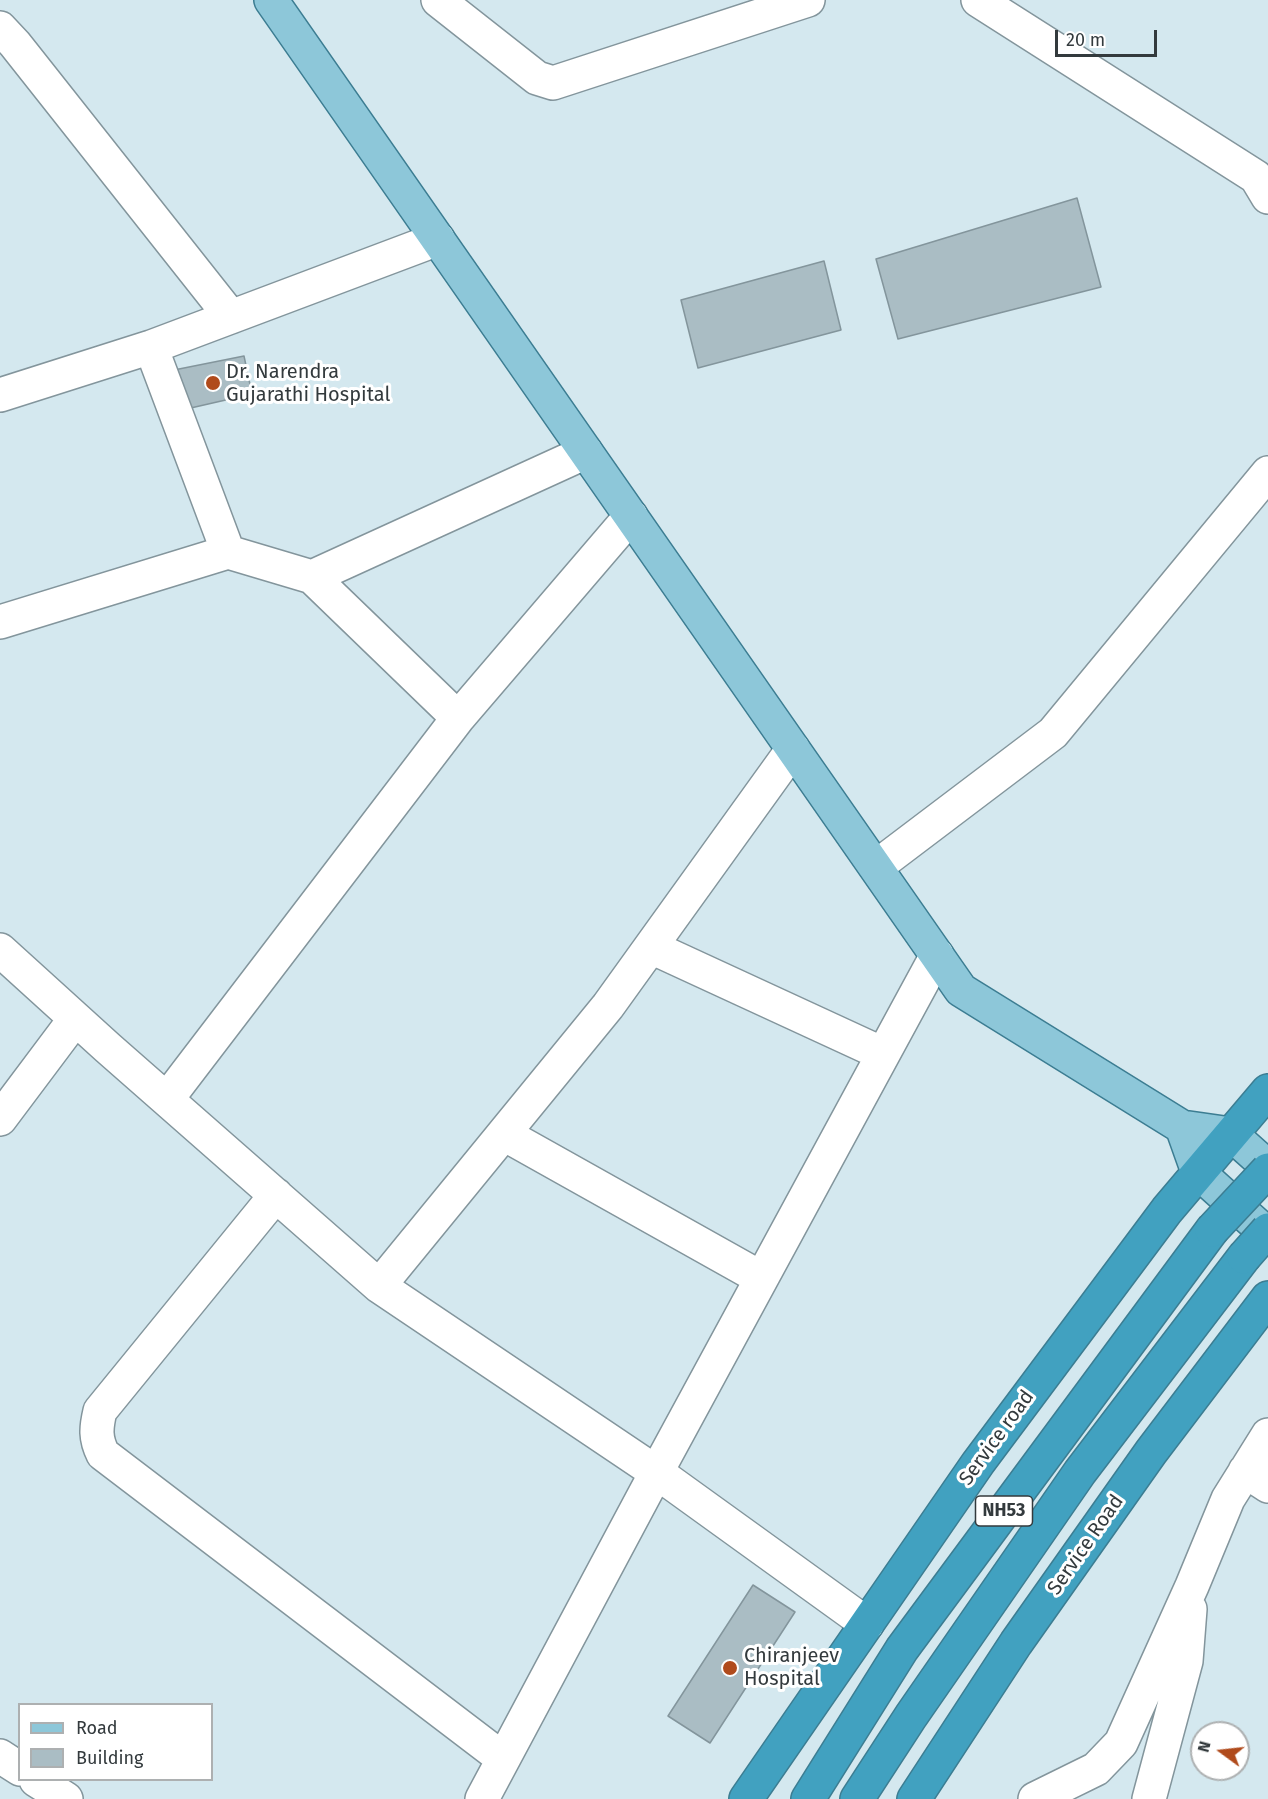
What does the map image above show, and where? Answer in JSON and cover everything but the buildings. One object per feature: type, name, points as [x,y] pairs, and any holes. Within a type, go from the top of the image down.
[{"type":"highway","name":"Service road","points":[[746,1799],[978,1462],[1167,1210],[1268,1091]]},
{"type":"highway","name":"NH53","points":[[808,1799],[902,1649],[1212,1230],[1268,1169]]},
{"type":"highway","name":"NH53","points":[[857,1799],[911,1716],[1080,1472],[1244,1257],[1268,1233]]},
{"type":"highway","name":"Service Road","points":[[914,1799],[1016,1643],[1151,1452],[1268,1298]]},
{"type":"main road","points":[[278,2],[438,239],[962,990],[1182,1127],[1231,1134],[1268,1169]]},
{"type":"main road","points":[[1182,1127],[1198,1172],[1268,1233]]},
{"type":"street","points":[[438,0],[537,78],[552,83],[808,0]]},
{"type":"street","points":[[978,0],[1264,176]]},
{"type":"street","points":[[0,28],[231,317]]},
{"type":"street","points":[[0,395],[151,347],[438,239]]},
{"type":"street","points":[[151,347],[228,552]]},
{"type":"street","points":[[312,577],[586,452]]},
{"type":"street","points":[[876,867],[1053,733],[1268,473]]},
{"type":"street","points":[[167,1100],[458,718],[631,516]]},
{"type":"street","points":[[0,622],[228,552],[312,577],[458,718]]},
{"type":"street","points":[[379,1286],[608,1006],[793,749]]},
{"type":"street","points":[[651,947],[883,1054]]},
{"type":"street","points":[[0,950],[75,1019],[379,1286],[656,1473],[867,1624]]},
{"type":"street","points":[[482,1799],[502,1758],[937,955]]},
{"type":"street","points":[[0,1119],[75,1019]]},
{"type":"street","points":[[504,1134],[762,1278]]},
{"type":"street","points":[[276,1196],[100,1411],[95,1429],[98,1444],[103,1454],[502,1758]]},
{"type":"street","points":[[1035,1799],[1096,1768],[1121,1743],[1192,1586],[1228,1499],[1257,1479],[1268,1435]]},
{"type":"street","points":[[1149,1799],[1186,1661],[1192,1586]]},
{"type":"street","points":[[0,1756],[18,1768]]},
{"type":"street","points":[[39,1781],[66,1799]]},
{"type":"place","name":"Dr. Narendra Gujarathi Hospital","points":[[213,383]]},
{"type":"place","name":"Chiranjeev Hospital","points":[[730,1668]]}]
